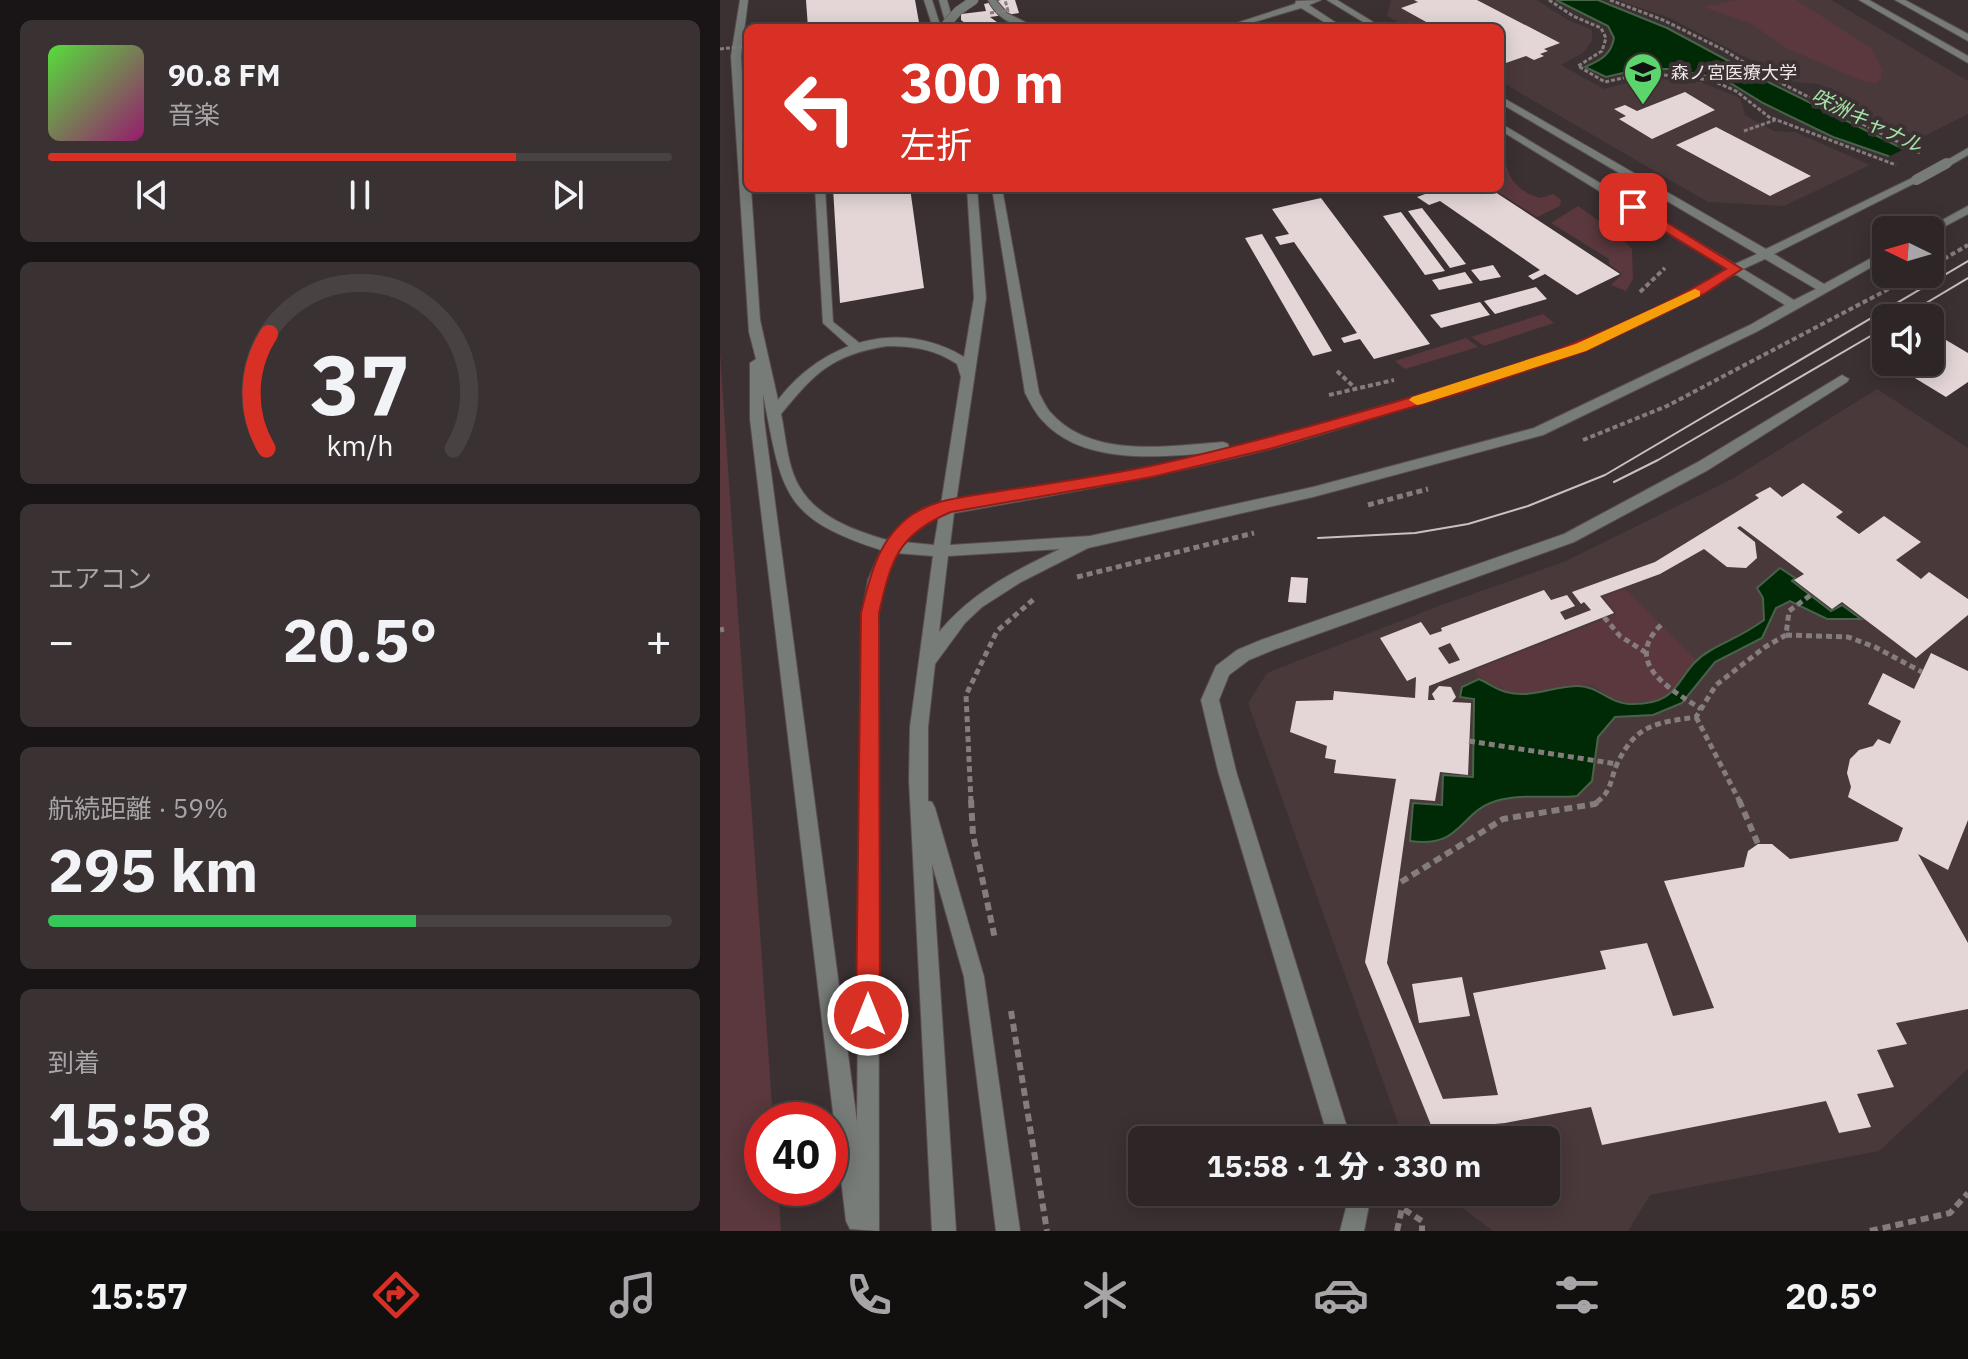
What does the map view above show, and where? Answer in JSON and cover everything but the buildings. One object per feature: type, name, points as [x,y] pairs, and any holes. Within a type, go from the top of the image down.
[{"type":"street","points":[[744,0],[744,98]]},
{"type":"street","points":[[928,0],[936,24]]},
{"type":"street","points":[[943,0],[950,24]]},
{"type":"street","points":[[992,0],[996,10],[1005,18],[1022,24]]},
{"type":"street","points":[[1237,24],[1298,3],[1317,0]]},
{"type":"street","points":[[1331,0],[1372,24]]},
{"type":"street","points":[[1863,0],[1968,60]]},
{"type":"street","points":[[1899,0],[1968,38]]},
{"type":"street","points":[[1298,3],[1333,24]]},
{"type":"street","points":[[1504,101],[1825,289]]},
{"type":"street","points":[[1504,128],[1795,306]]},
{"type":"street","points":[[867,1231],[870,613],[876,580],[890,547],[920,518],[948,506],[1122,478],[1269,444],[1462,387],[1581,347],[1700,291],[1735,269],[1968,151]]},
{"type":"street","points":[[749,192],[757,419],[859,1231]]},
{"type":"street","points":[[944,1231],[918,780],[919,727],[941,551],[980,298],[972,192]]},
{"type":"street","points":[[998,192],[1032,393],[1044,418],[1072,438],[1121,447],[1173,449],[1269,444]]},
{"type":"street","points":[[1944,222],[1968,209]]},
{"type":"street","points":[[755,321],[786,473],[794,492],[810,511],[836,528],[890,547],[941,551],[1090,542],[1313,492],[1538,432],[1795,306],[1872,262]]},
{"type":"street","points":[[774,413],[794,386],[812,370],[858,348],[904,342],[933,345],[963,362],[968,379]]},
{"type":"street","points":[[1336,1126],[1227,771],[1210,700],[1222,671],[1243,655],[1267,645],[1569,538],[1703,466],[1842,379]]},
{"type":"street","points":[[926,677],[931,659],[950,627],[978,600],[1090,542]]},
{"type":"street","points":[[918,780],[974,977],[1008,1231]]},
{"type":"street","points":[[1352,1231],[1358,1206]]},
{"type":"lane","points":[[955,0],[958,11]]},
{"type":"lane","points":[[947,24],[974,0]]},
{"type":"lane","points":[[820,192],[828,323],[858,348]]},
{"type":"path","points":[[1549,0],[1601,28],[1606,38],[1602,51],[1578,66],[1605,82],[1663,73],[1711,80],[1736,91],[1776,120],[1833,143],[1881,157],[1906,170]]},
{"type":"path","points":[[1610,0],[1700,38],[1761,73],[1931,158]]},
{"type":"path","points":[[720,49],[744,46]]},
{"type":"path","points":[[1744,131],[1776,120]]},
{"type":"path","points":[[1944,259],[1968,245]]},
{"type":"path","points":[[1635,297],[1665,268]]},
{"type":"path","points":[[1337,371],[1356,389]]},
{"type":"path","points":[[1329,395],[1400,378]]},
{"type":"path","points":[[1786,635],[1789,611],[1812,594]]},
{"type":"path","points":[[1604,617],[1620,636],[1646,653]]},
{"type":"path","points":[[1661,625],[1648,636],[1644,647],[1654,676],[1701,709]]},
{"type":"path","points":[[1401,882],[1503,819],[1595,804],[1609,793],[1617,764],[1639,731],[1663,722],[1696,717],[1716,685],[1765,647],[1786,635],[1848,637],[1875,647],[1922,672]]},
{"type":"path","points":[[1696,717],[1758,844]]},
{"type":"path","points":[[1469,741],[1617,764]]},
{"type":"path","points":[[1870,1231],[1950,1213],[1968,1193]]},
{"type":"path","points":[[1397,1231],[1402,1208],[1422,1221],[1422,1231]]},
{"type":"shaded area","name":"森ノ宮医療大学","points":[[1391,0],[1537,0],[1568,20],[1592,30],[1592,40],[1584,52],[1561,65],[1604,89],[1646,78],[1701,82],[1740,98],[1745,115],[1774,131],[1795,132],[1870,165],[1784,206],[1708,202],[1504,83],[1504,24],[1401,24],[1387,16]]},
{"type":"shaded area","points":[[1556,0],[1598,0],[1667,28],[1764,80],[1968,181],[1968,197],[1888,156],[1833,137],[1763,103],[1722,78],[1668,69],[1640,69],[1606,77],[1585,67],[1604,56],[1614,38],[1608,26]]},
{"type":"shaded area","name":"森ノ宮医療大学","points":[[1617,0],[1831,0],[1968,81],[1968,114],[1916,140],[1846,108],[1842,95],[1818,84],[1793,82],[1670,18]]},
{"type":"shaded area","points":[[1738,0],[1796,0],[1871,48],[1882,69],[1881,79],[1876,83],[1863,81],[1788,49],[1750,23],[1704,7]]},
{"type":"shaded area","points":[[1504,164],[1514,182],[1528,194],[1541,198],[1553,194],[1561,200],[1560,206],[1537,217],[1498,192],[1504,192]]},
{"type":"shaded area","points":[[1578,206],[1620,236],[1632,249],[1633,279],[1626,291],[1611,285],[1622,274],[1609,264],[1609,259],[1551,223]]},
{"type":"shaded area","points":[[1543,314],[1554,323],[1484,346],[1471,337]]},
{"type":"shaded area","points":[[1466,338],[1478,347],[1405,369],[1395,361]]},
{"type":"shaded area","points":[[720,353],[772,1102],[744,1102],[744,1206],[779,1206],[781,1231],[720,1231]]},
{"type":"shaded area","points":[[1877,389],[1968,448],[1968,1069],[1879,1151],[1650,1195],[1628,1231],[1493,1231],[1460,1206],[1560,1206],[1560,1126],[1399,1126],[1248,703],[1267,673],[1439,606],[1566,561],[1732,479]]},
{"type":"shaded area","points":[[1780,568],[1831,611],[1842,605],[1861,619],[1827,619],[1790,601],[1776,608],[1762,638],[1715,662],[1682,703],[1653,715],[1615,717],[1598,737],[1592,781],[1577,796],[1516,797],[1496,801],[1484,806],[1440,840],[1410,841],[1413,803],[1442,805],[1443,775],[1473,777],[1474,699],[1460,697],[1462,687],[1479,679],[1499,690],[1515,694],[1578,686],[1622,703],[1647,703],[1661,699],[1677,686],[1699,658],[1764,620],[1763,598],[1757,588]]},
{"type":"shaded area","points":[[1625,589],[1696,660],[1669,695],[1653,701],[1627,703],[1614,700],[1592,685],[1568,685],[1529,694],[1504,691],[1478,676],[1475,670],[1617,614],[1603,597]]},
{"type":"pier","points":[[1908,147],[1968,176],[1968,201],[1884,159]]},
{"type":"tram line","points":[[1318,538],[1415,533],[1468,524],[1528,506],[1605,475],[1968,261]]},
{"type":"tram line","points":[[1924,304],[1968,278]]},
{"type":"tram line","points":[[1614,482],[1658,460],[1872,335]]},
{"type":"slow traffic","points":[[1417,400],[1581,347],[1695,294]]},
{"type":"place","name":"森ノ宮医療大学","points":[[1643,106]]},
{"type":"route","points":[[868,1015],[870,613],[876,580],[898,536],[920,518],[948,506],[1122,478],[1269,444],[1462,387],[1581,347],[1700,291],[1735,269],[1633,207]]},
{"type":"water label","name":"咲洲キャナル","points":[[1867,120]]}]
